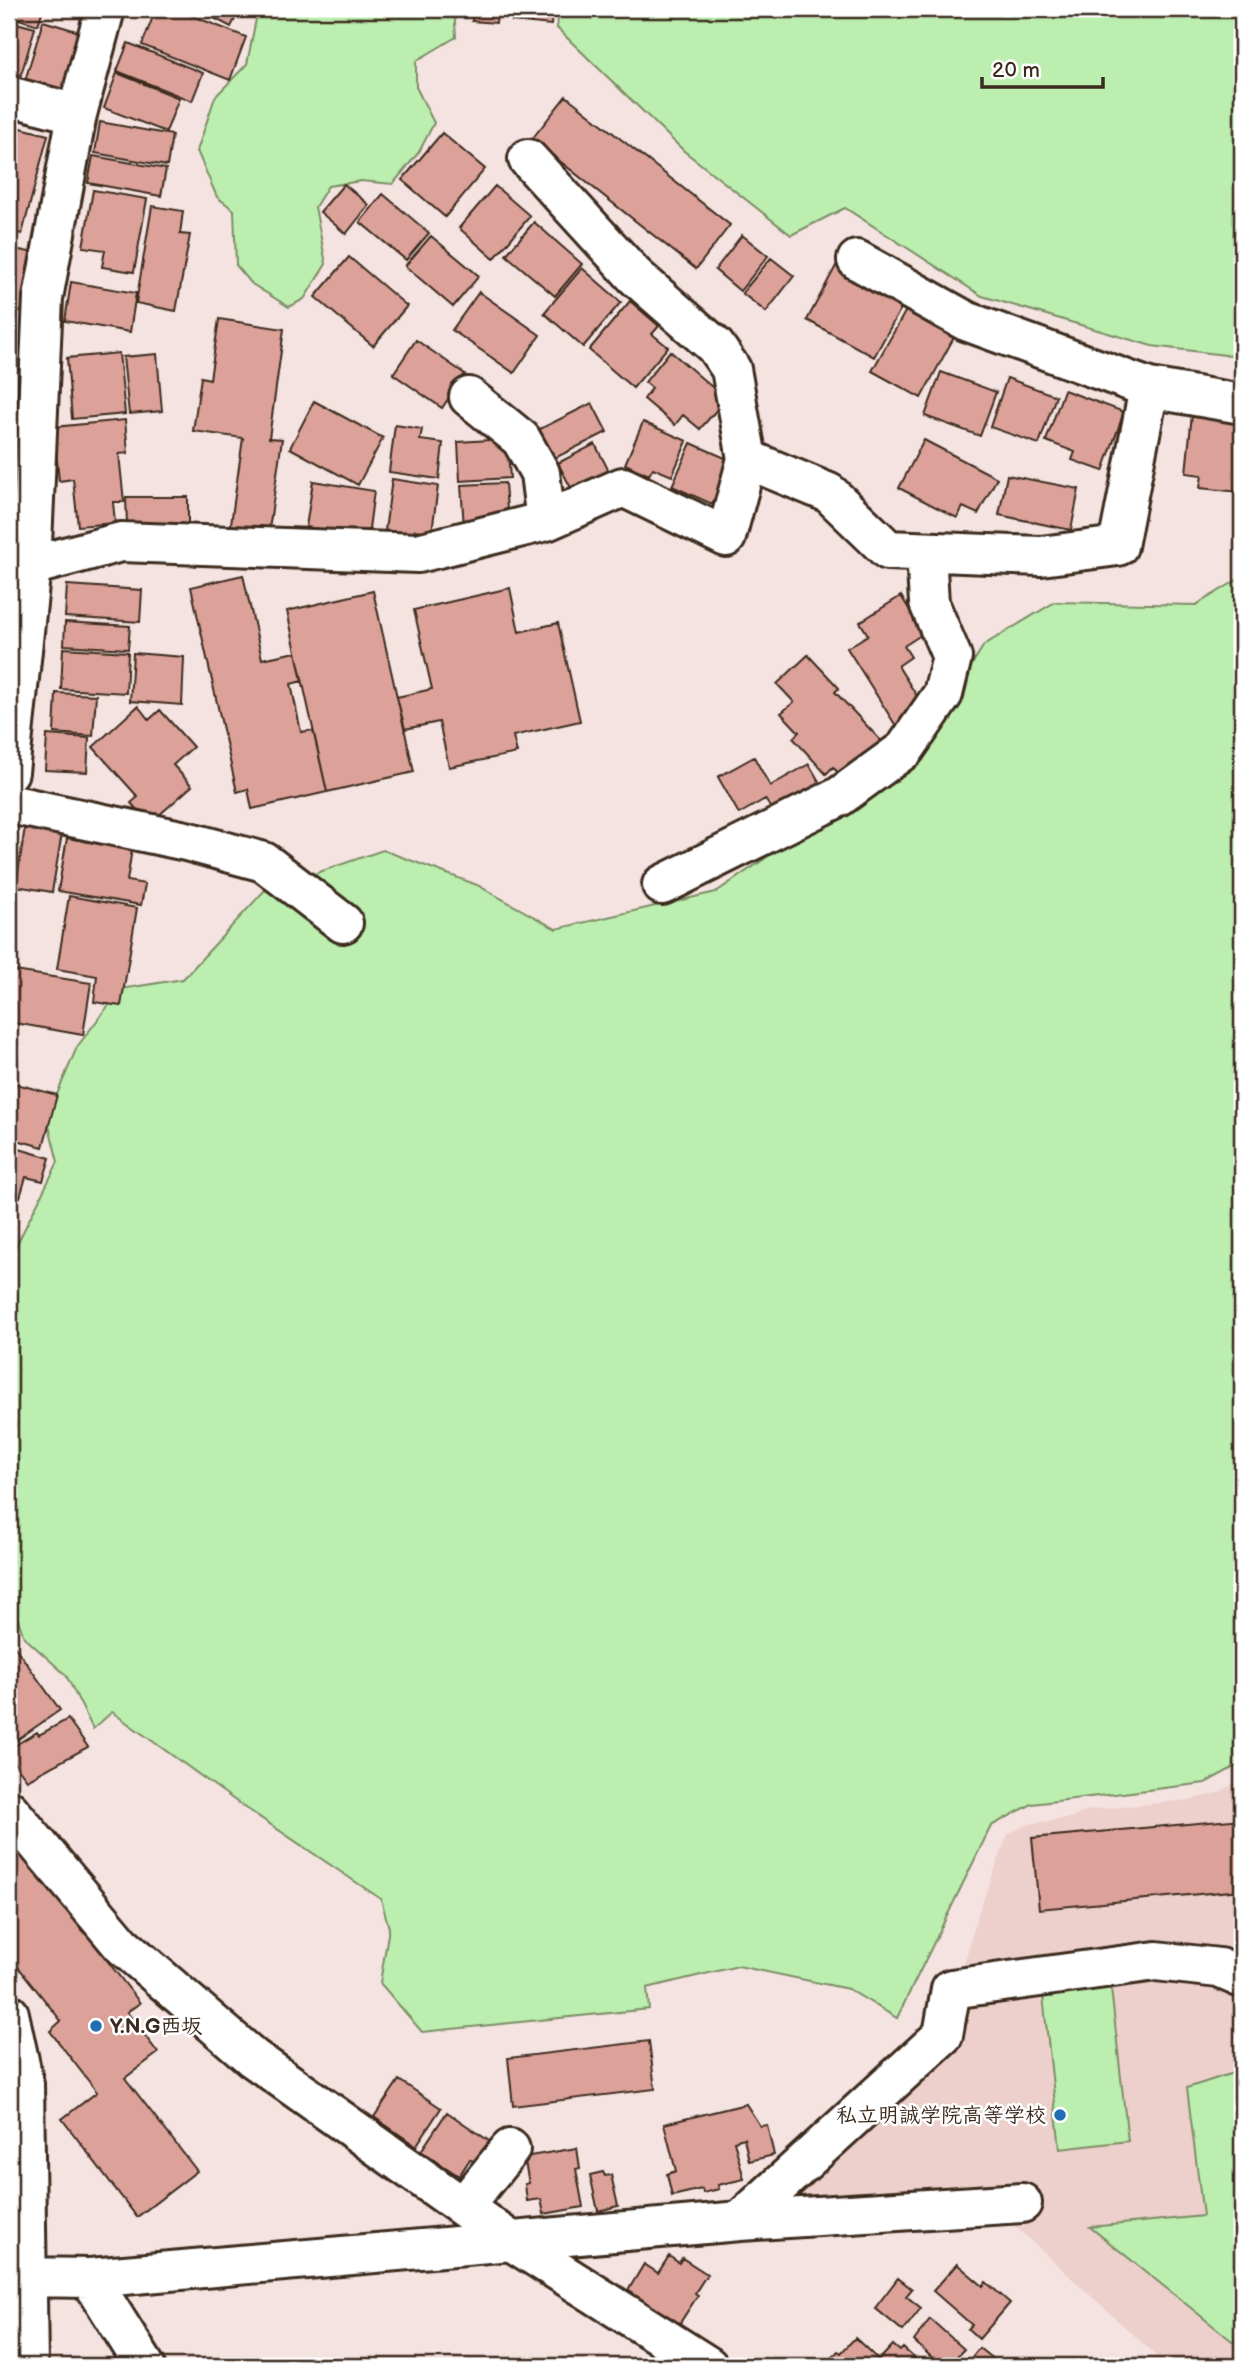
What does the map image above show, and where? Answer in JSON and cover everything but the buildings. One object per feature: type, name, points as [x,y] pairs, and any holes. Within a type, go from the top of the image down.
[{"type":"street","points":[[9,772],[15,673],[31,566],[43,298],[77,114],[105,9]]},
{"type":"street","points":[[9,96],[77,114]]},
{"type":"street","points":[[31,566],[121,542],[418,553],[546,521],[623,487],[726,537],[747,459],[731,369],[715,346],[635,276],[528,159]]},
{"type":"street","points":[[857,260],[966,321],[1149,388],[1242,404]]},
{"type":"street","points":[[747,459],[830,494],[888,550],[1041,556],[1118,545],[1149,388]]},
{"type":"street","points":[[468,397],[521,439],[540,473],[546,521]]},
{"type":"street","points":[[662,885],[839,797],[905,749],[943,694],[952,657],[929,603],[926,552]]},
{"type":"street","points":[[9,804],[186,841],[264,863],[343,923]]},
{"type":"street","points":[[9,1810],[122,1945],[253,2058],[511,2241],[708,2366]]},
{"type":"street","points":[[740,2221],[943,2035],[951,1989],[1156,1961],[1219,1968],[1242,1978]]},
{"type":"street","points":[[9,2014],[24,2084],[17,2177],[26,2277],[28,2366]]},
{"type":"street","points":[[463,2207],[510,2149]]},
{"type":"street","points":[[26,2277],[90,2278],[740,2221],[1022,2203]]},
{"type":"street","points":[[90,2278],[145,2366]]},
{"type":"shaded area","name":"私立明誠学院高等学校","points":[[1242,1779],[1242,2366],[1163,2366],[1150,2350],[1008,2220],[775,2205],[960,2043],[961,1975],[978,1914],[1008,1834],[1029,1824],[1074,1817],[1088,1810],[1189,1800],[1218,1793]]},
{"type":"green space","points":[[258,9],[454,9],[456,37],[416,61],[416,87],[434,123],[419,152],[393,184],[361,181],[328,186],[315,207],[326,264],[304,299],[289,307],[252,284],[236,265],[234,210],[217,197],[197,151],[215,97],[247,64]]},
{"type":"green space","points":[[559,9],[1242,9],[1242,357],[1152,346],[982,296],[845,208],[791,235],[684,151],[557,28]]},
{"type":"green space","points":[[1242,577],[1242,1763],[1205,1783],[1032,1804],[991,1826],[897,2018],[848,1989],[738,1966],[647,1988],[649,2009],[422,2032],[380,1983],[389,1928],[381,1899],[237,1802],[112,1712],[93,1729],[66,1675],[24,1637],[9,1594],[9,1276],[11,1256],[58,1162],[47,1118],[77,1047],[121,989],[183,979],[264,891],[383,850],[477,885],[556,929],[716,892],[915,756],[984,645],[1055,602],[1196,605]]},
{"type":"green space","points":[[1111,1988],[1128,2141],[1060,2149],[1043,1996]]},
{"type":"green space","points":[[1242,2070],[1242,2349],[1090,2227],[1203,2216],[1187,2088]]},
{"type":"place","name":"Y.N.G西坂","points":[[96,2026]]},
{"type":"place","name":"私立明誠学院高等学校","points":[[1060,2115]]}]
